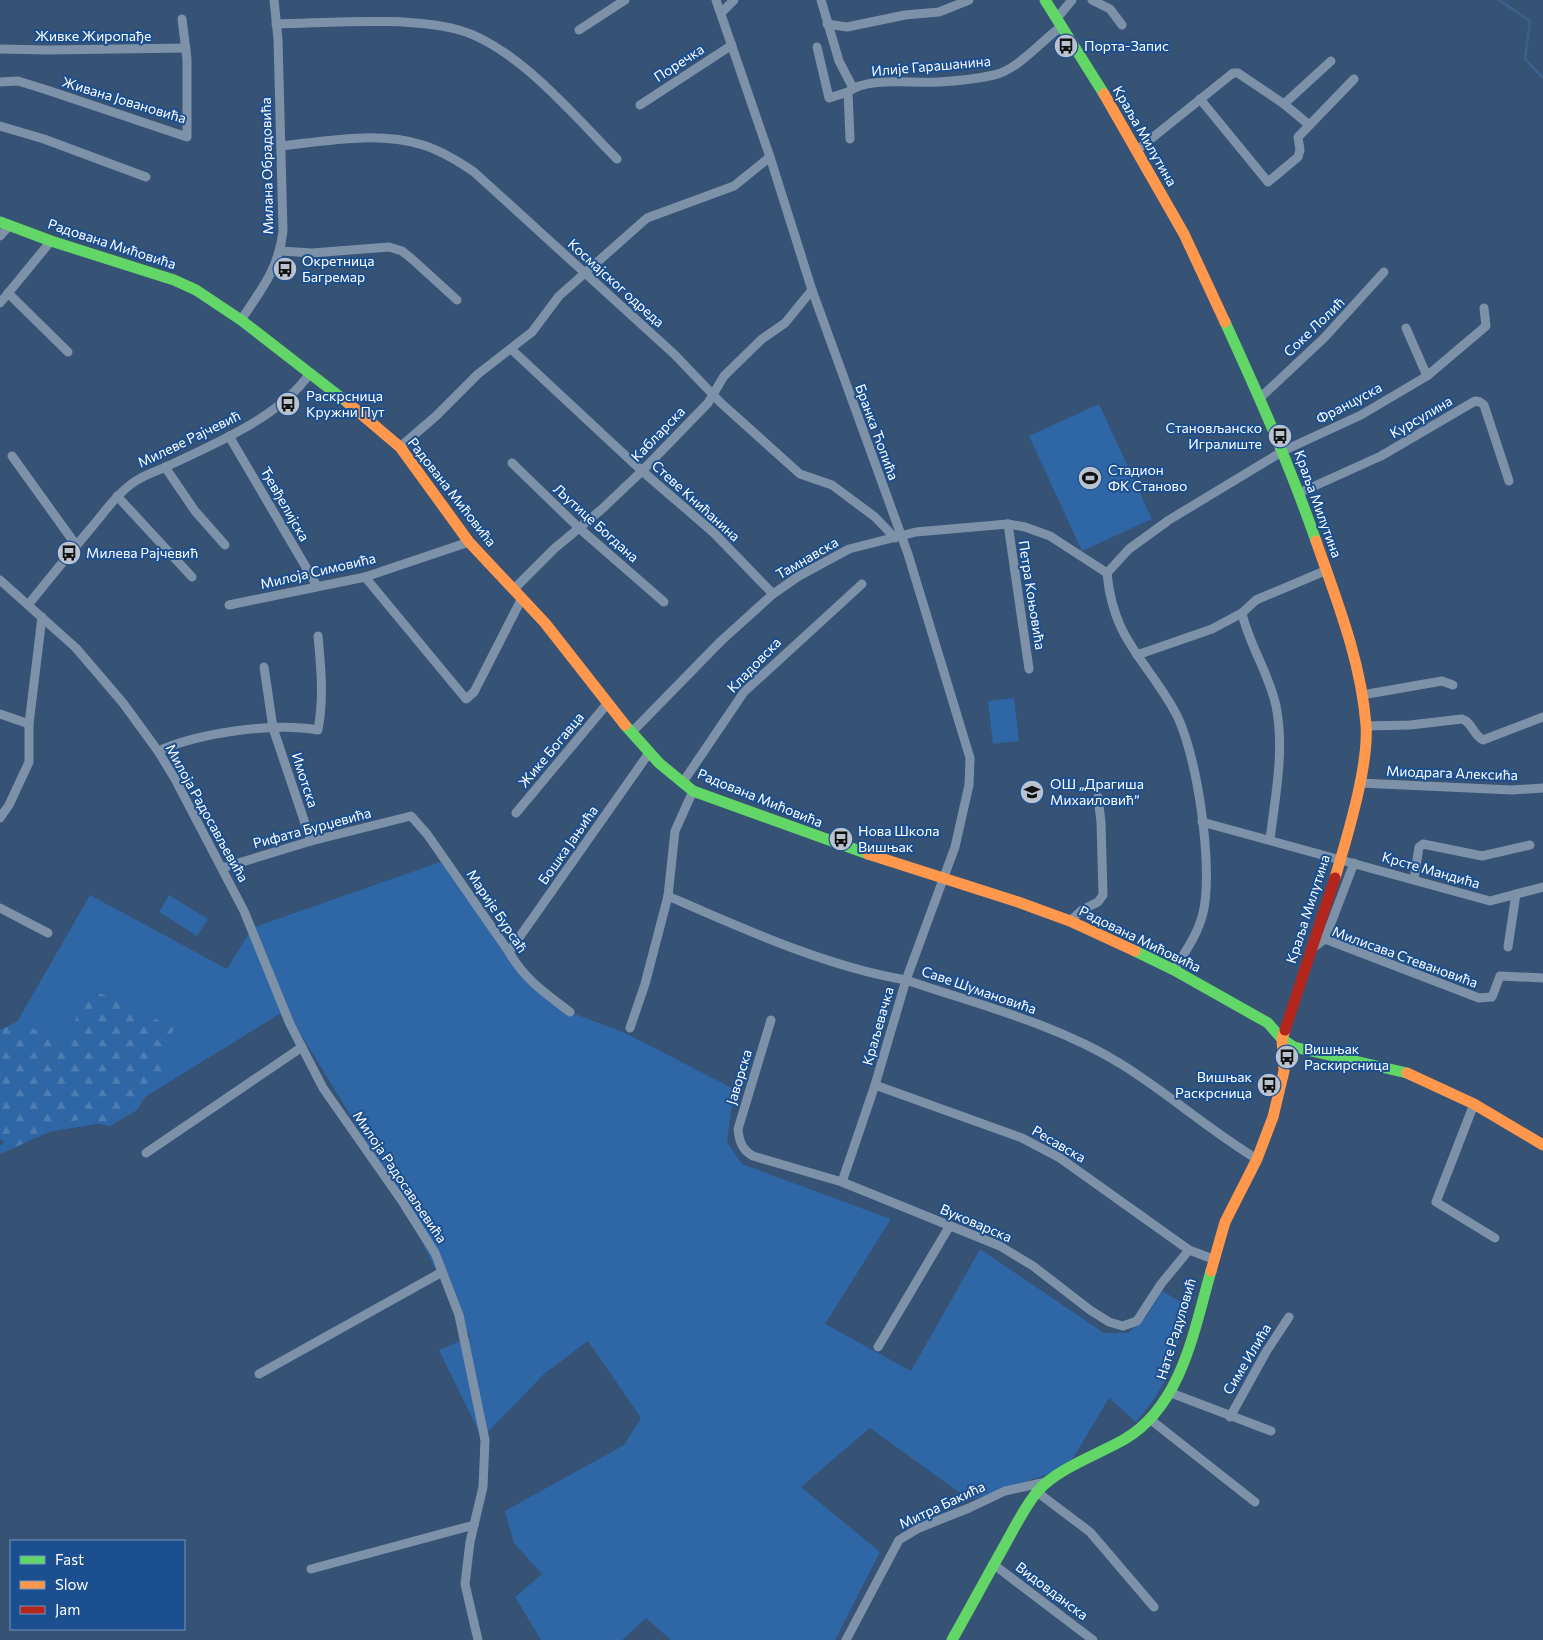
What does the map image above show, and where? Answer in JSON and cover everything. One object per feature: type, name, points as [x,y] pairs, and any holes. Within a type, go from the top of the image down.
[{"type":"street","name":"Милана Обрадовића","points":[[241,320],[268,280],[280,251],[283,231],[274,0]]},
{"type":"street","points":[[579,30],[626,0]]},
{"type":"street","name":"Бранка Ћопића","points":[[716,0],[770,157],[812,290],[898,536],[970,758],[969,785],[965,806],[955,847],[943,878]]},
{"type":"street","points":[[721,14],[734,0]]},
{"type":"street","points":[[821,0],[827,24],[851,90],[850,139]]},
{"type":"street","points":[[827,24],[846,27],[905,15],[939,12],[970,0]]},
{"type":"street","name":"Краља Милутина","points":[[1044,0],[1137,150],[1184,234],[1283,451],[1327,570],[1351,645],[1362,695],[1366,726],[1360,783],[1341,860],[1314,947],[1303,972],[1282,1039]]},
{"type":"street","points":[[1059,22],[1072,0]]},
{"type":"street","points":[[1092,0],[1110,9],[1122,25]]},
{"type":"street","points":[[182,19],[186,48]]},
{"type":"street","name":"Илије Гарашанина","points":[[816,47],[829,98],[851,90],[883,83],[936,82],[996,75],[1013,66],[1059,22]]},
{"type":"street","points":[[276,24],[420,23],[460,30],[478,38],[533,75],[618,159]]},
{"type":"street","name":"Поречка","points":[[640,105],[732,45]]},
{"type":"street","name":"Живке Жиропађе","points":[[0,49],[186,48]]},
{"type":"street","name":"Живана Јовановића","points":[[0,82],[18,81],[187,136],[186,48]]},
{"type":"street","points":[[1284,104],[1331,61]]},
{"type":"street","points":[[1137,150],[1234,73],[1238,73],[1284,104],[1308,124]]},
{"type":"street","points":[[1200,99],[1268,182],[1298,157],[1300,150],[1298,137],[1308,124],[1354,78]]},
{"type":"street","points":[[0,126],[44,139],[146,176]]},
{"type":"street","name":"Космајског одреда","points":[[281,146],[341,140],[403,140],[438,151],[474,172],[674,354],[713,394],[800,474],[832,485],[898,536]]},
{"type":"street","points":[[400,447],[436,416],[478,374],[511,349],[540,323],[559,296],[647,218],[734,186],[770,157]]},
{"type":"street","points":[[0,236],[4,224]]},
{"type":"street","name":"Радована Мићовића","points":[[4,224],[185,284],[241,320],[310,373],[400,447],[469,542],[545,623],[631,733],[649,753],[693,790],[832,843],[943,878],[1070,922],[1174,970],[1268,1022],[1282,1039],[1302,1049],[1411,1074],[1474,1104],[1543,1145]]},
{"type":"street","points":[[0,303],[51,241]]},
{"type":"street","points":[[280,251],[312,253],[389,247],[402,251],[457,300]]},
{"type":"street","name":"Соке Лолић","points":[[1260,398],[1324,338],[1384,272]]},
{"type":"street","name":"Кабларска","points":[[365,577],[466,699],[474,692],[518,594],[579,528],[642,471],[708,403],[724,376],[762,339],[785,323],[812,290]]},
{"type":"street","points":[[8,293],[68,352]]},
{"type":"street","name":"Француска","points":[[1108,573],[1129,549],[1169,520],[1283,451],[1361,414],[1427,376],[1486,326],[1484,308]]},
{"type":"street","points":[[1406,328],[1427,376]]},
{"type":"street","name":"Стеве Книћанина","points":[[511,349],[642,471],[714,533],[773,594]]},
{"type":"street","name":"Милеве Рајчевић","points":[[28,605],[117,496],[148,473],[166,467],[230,436],[283,400],[300,386],[310,373]]},
{"type":"street","name":"Курсулина","points":[[1299,493],[1381,456],[1475,401],[1480,402],[1484,406],[1509,480]]},
{"type":"street","name":"Ђевђелијска","points":[[230,436],[317,586]]},
{"type":"street","points":[[12,456],[76,545]]},
{"type":"street","name":"Љутице Богдана","points":[[512,463],[579,528],[664,602]]},
{"type":"street","points":[[166,467],[195,511],[225,545]]},
{"type":"street","points":[[117,496],[192,577]]},
{"type":"street","name":"Тамнавска","points":[[631,733],[721,641],[773,594],[799,576],[848,549],[898,536],[1008,524],[1025,527],[1050,536],[1108,573]]},
{"type":"street","name":"Петра Коњовића","points":[[1008,524],[1030,669]]},
{"type":"street","name":"Милоја Симовића","points":[[229,605],[365,577],[469,542]]},
{"type":"street","points":[[1136,655],[1201,634],[1242,612],[1256,600],[1327,570]]},
{"type":"street","points":[[1108,573],[1110,598],[1125,638],[1174,710],[1185,732],[1202,822],[1207,879],[1206,899],[1194,938],[1174,970]]},
{"type":"street","name":"Милоја Радосављевића","points":[[0,580],[82,655],[124,703],[158,751],[222,868],[252,928],[290,1024],[323,1088],[402,1201],[435,1253],[459,1315],[485,1440],[483,1487],[474,1526],[466,1584],[478,1640]]},
{"type":"street","name":"Кладовска","points":[[683,782],[744,692],[862,584]]},
{"type":"street","points":[[1242,612],[1276,707],[1279,743],[1278,778],[1270,840]]},
{"type":"street","points":[[0,818],[9,805],[29,762],[29,724],[42,617]]},
{"type":"street","points":[[158,751],[181,741],[198,737],[273,728],[304,727],[318,730],[323,685],[318,636]]},
{"type":"street","points":[[264,667],[273,728]]},
{"type":"street","points":[[1362,695],[1442,681],[1453,685]]},
{"type":"street","name":"Жике Богавца","points":[[516,813],[607,704]]},
{"type":"street","points":[[0,714],[29,724]]},
{"type":"street","points":[[1366,726],[1410,725],[1462,719],[1466,720],[1478,737],[1483,740],[1543,717]]},
{"type":"street","name":"Имотска","points":[[273,728],[310,841]]},
{"type":"street","name":"Бошка Јањића","points":[[509,952],[649,753]]},
{"type":"street","name":"Миодрага Алексића","points":[[1360,783],[1512,790],[1543,788]]},
{"type":"street","points":[[630,1028],[645,984],[668,896],[675,831],[693,790]]},
{"type":"street","points":[[1070,922],[1082,910],[1098,902],[1103,895],[1102,830],[1098,797]]},
{"type":"street","name":"Рифата Бурџевића","points":[[222,868],[310,841],[411,816]]},
{"type":"street","name":"Марије Бурсаћ","points":[[411,816],[427,834],[529,981],[570,1012]]},
{"type":"street","name":"Крсте Мандића","points":[[1202,822],[1490,901],[1543,887]]},
{"type":"street","points":[[1414,879],[1419,847],[1423,844],[1482,856],[1530,844]]},
{"type":"street","points":[[1325,939],[1354,863]]},
{"type":"street","name":"Краљевачка","points":[[842,1182],[875,1086],[906,980],[943,878]]},
{"type":"street","points":[[1508,947],[1516,894]]},
{"type":"street","name":"Саве Шумановића","points":[[668,896],[717,918],[799,949],[878,974],[906,980],[1068,1036],[1121,1064],[1230,1143],[1257,1159]]},
{"type":"street","points":[[0,908],[48,933]]},
{"type":"street","name":"Милисава Стевановића","points":[[1314,947],[1325,939],[1479,998],[1489,998],[1494,994],[1499,977],[1504,975],[1543,978]]},
{"type":"street","name":"Јаворска","points":[[740,1143],[738,1129],[770,1020]]},
{"type":"street","name":"Нате Радуловић","points":[[952,1640],[1037,1492],[1048,1482],[1127,1438],[1151,1420],[1171,1393],[1192,1333],[1224,1222],[1257,1159],[1271,1124],[1285,1063],[1282,1039]]},
{"type":"street","points":[[146,1153],[302,1047]]},
{"type":"street","name":"Ресавска","points":[[875,1086],[975,1119],[1022,1138],[1073,1166],[1189,1250],[1213,1259]]},
{"type":"street","points":[[1474,1104],[1436,1202],[1495,1238]]},
{"type":"street","name":"Вуковарска","points":[[740,1143],[746,1152],[760,1159],[842,1182],[949,1227],[1000,1246],[1034,1266],[1090,1310],[1109,1322],[1123,1326],[1137,1321],[1161,1284],[1189,1250]]},
{"type":"street","points":[[878,1347],[949,1227]]},
{"type":"street","points":[[259,1374],[442,1272]]},
{"type":"street","name":"Симе Илића","points":[[1230,1416],[1266,1352],[1289,1317]]},
{"type":"street","points":[[1171,1393],[1271,1431]]},
{"type":"street","points":[[1151,1420],[1255,1502]]},
{"type":"street","name":"Митра Бакића","points":[[846,1640],[899,1540],[919,1528],[1005,1491],[1048,1482]]},
{"type":"street","points":[[1037,1492],[1090,1532],[1154,1606]]},
{"type":"street","points":[[311,1569],[474,1526]]},
{"type":"street","name":"Видовданска","points":[[994,1564],[1093,1640]]},
{"type":"green space","name":"Стадион ФК Станово","points":[[1099,404],[1152,519],[1082,551],[1029,436]]},
{"type":"green space","points":[[1014,698],[1019,741],[993,744],[988,701]]},
{"type":"green space","points":[[443,861],[518,967],[570,1012],[625,1033],[734,1089],[727,1142],[742,1164],[891,1219],[825,1324],[911,1371],[980,1249],[1104,1333],[1128,1333],[1146,1317],[1162,1291],[1188,1306],[1170,1367],[1148,1408],[1136,1422],[1109,1398],[1073,1458],[1060,1470],[970,1500],[870,1428],[801,1487],[880,1552],[835,1640],[671,1640],[646,1618],[622,1640],[541,1640],[515,1597],[542,1574],[514,1543],[505,1511],[624,1445],[641,1418],[588,1341],[544,1374],[482,1438],[439,1350],[470,1337],[393,1185],[286,1010],[103,1123],[0,1140],[0,1030],[17,1022],[90,895],[227,969],[252,928]]},
{"type":"green space","points":[[169,895],[208,919],[197,936],[159,912]]},
{"type":"green space","points":[[91,989],[175,1028],[162,1048],[166,1063],[137,1110],[110,1126],[76,1120],[0,1154],[0,1145],[4,1143],[0,1132],[0,1030],[17,1022],[68,1043],[80,1005]]},
{"type":"waterway","points":[[1499,0],[1530,21],[1525,59],[1543,78]]},
{"type":"traffic: fast","points":[[1045,0],[1104,94]]},
{"type":"traffic: fast","points":[[0,222],[51,241],[174,280],[196,290],[241,320],[348,403]]},
{"type":"traffic: fast","points":[[1225,322],[1273,430],[1316,541]]},
{"type":"traffic: fast","points":[[625,725],[659,763],[693,791],[868,854]]},
{"type":"traffic: fast","points":[[1135,951],[1174,970],[1268,1023],[1282,1039],[1294,1047],[1407,1073]]},
{"type":"traffic: fast","points":[[952,1640],[1018,1520],[1037,1492],[1066,1469],[1125,1439],[1144,1424],[1160,1407],[1173,1386],[1183,1364],[1211,1271]]},
{"type":"traffic: slow","points":[[1104,94],[1184,234],[1225,322]]},
{"type":"traffic: slow","points":[[348,403],[400,447],[469,542],[545,623],[625,725]]},
{"type":"traffic: slow","points":[[1316,541],[1354,654],[1366,725],[1366,742],[1361,781],[1335,878]]},
{"type":"traffic: slow","points":[[868,854],[1018,902],[1070,921],[1135,951]]},
{"type":"traffic: slow","points":[[1211,1271],[1225,1222],[1257,1159],[1273,1117],[1284,1071],[1282,1039],[1285,1030]]},
{"type":"traffic: slow","points":[[1407,1073],[1474,1104],[1543,1145]]},
{"type":"traffic: jam","points":[[1285,1030],[1335,878]]},
{"type":"place","name":"Порта-Запис","points":[[1066,46]]},
{"type":"place","name":"Окретница Багремар","points":[[285,269]]},
{"type":"place","name":"Раскрсница Кружни Пут","points":[[288,404]]},
{"type":"place","name":"Становљанско Игралиште","points":[[1280,436]]},
{"type":"place","name":"Стадион ФК Станово","points":[[1090,478]]},
{"type":"place","name":"Милева Рајчевић","points":[[69,553]]},
{"type":"place","name":"ОШ „Драгиша Михаиловић”","points":[[1032,792]]},
{"type":"place","name":"Нова Школа Вишњак","points":[[841,839]]},
{"type":"place","name":"Вишњак Раскирсница","points":[[1287,1057]]},
{"type":"place","name":"Вишњак Раскрсница","points":[[1269,1085]]}]
